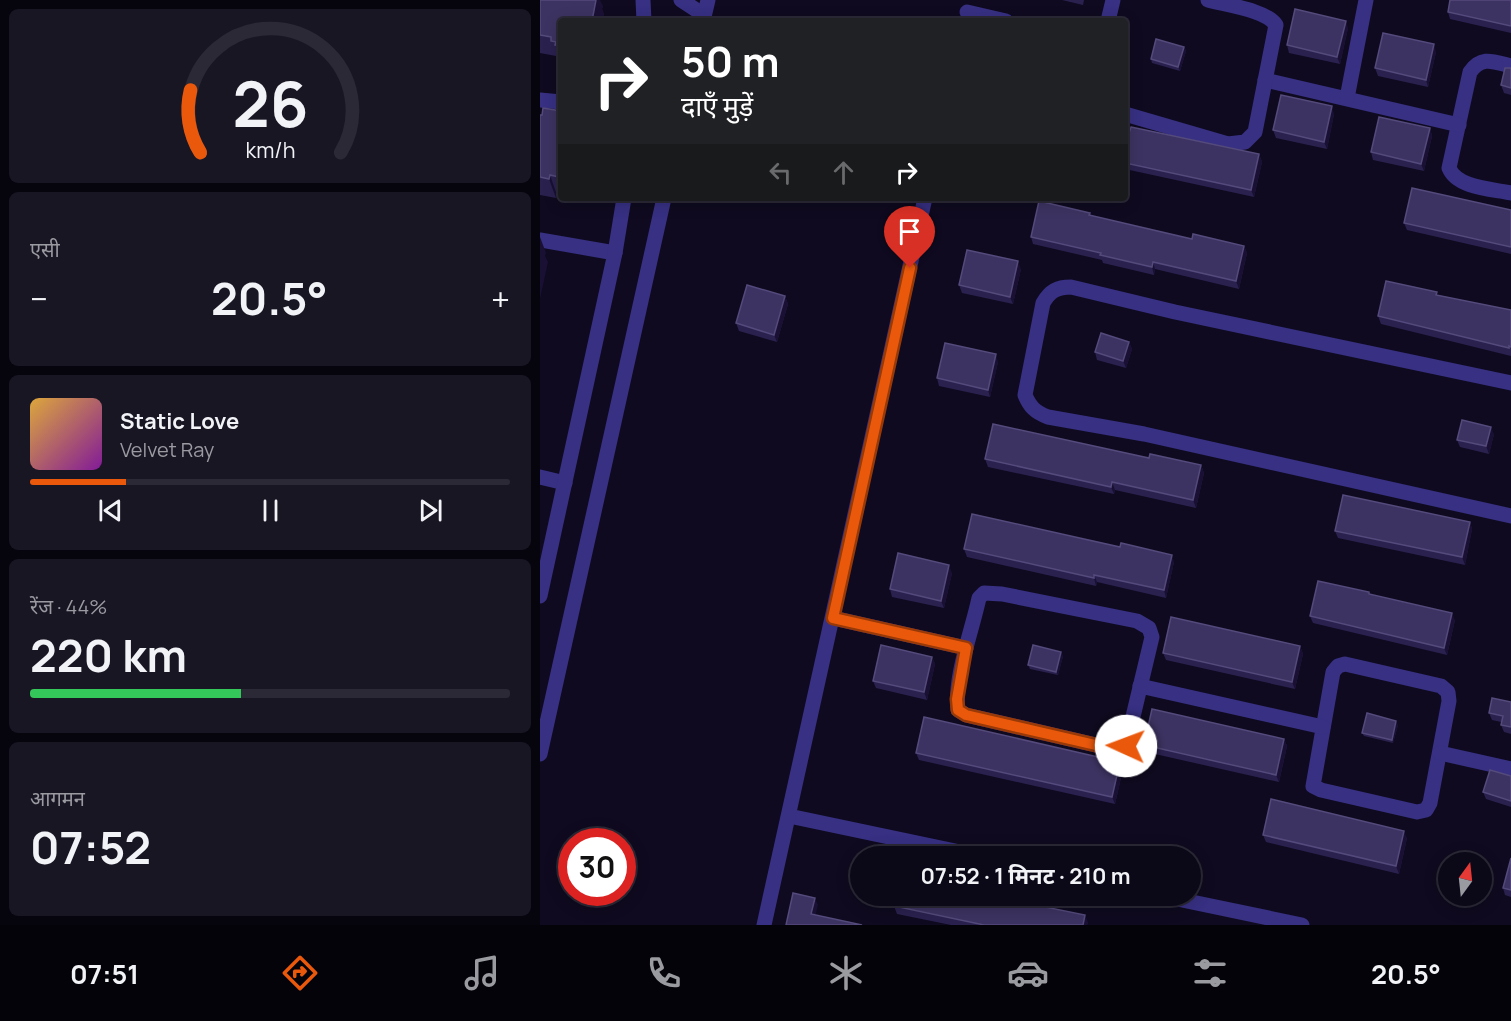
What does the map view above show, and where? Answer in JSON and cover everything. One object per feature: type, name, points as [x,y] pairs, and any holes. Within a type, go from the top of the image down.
[{"type":"street","points":[[643,0],[644,18]]},
{"type":"street","points":[[681,0],[705,12]]},
{"type":"street","points":[[1109,18],[1113,0]]},
{"type":"street","points":[[1128,115],[1228,144],[1245,142],[1255,132],[1276,25],[1272,19],[1245,9],[1208,0]]},
{"type":"street","points":[[1347,98],[1366,0]]},
{"type":"street","points":[[967,11],[994,18]]},
{"type":"street","points":[[1511,66],[1486,60],[1475,65],[1470,72],[1449,168],[1452,175],[1460,181],[1511,193]]},
{"type":"street","points":[[1265,80],[1459,125]]},
{"type":"street","points":[[540,100],[558,102]]},
{"type":"street","points":[[540,596],[615,253],[624,201]]},
{"type":"street","points":[[540,754],[663,201]]},
{"type":"street","points":[[764,925],[925,201]]},
{"type":"street","points":[[540,240],[615,253]]},
{"type":"street","points":[[1511,383],[1175,312],[1071,286],[1059,287],[1048,294],[1043,303],[1025,395],[1029,405],[1036,412],[1048,417],[1144,434],[1511,516]]},
{"type":"street","points":[[540,477],[565,483]]},
{"type":"street","points":[[984,593],[1002,594],[1137,621],[1149,628],[1152,637],[1140,686],[1126,746],[1113,749],[966,715],[958,710],[957,699],[966,648],[979,598],[984,593]]},
{"type":"street","points":[[833,618],[966,648]]},
{"type":"street","points":[[1345,664],[1441,686],[1448,692],[1449,701],[1440,753],[1430,803],[1426,810],[1417,812],[1321,790],[1313,786],[1333,672],[1338,666],[1345,664]]},
{"type":"street","points":[[1140,686],[1323,727]]},
{"type":"street","points":[[1440,753],[1511,769]]},
{"type":"street","points":[[789,816],[932,846]]},
{"type":"street","points":[[1201,904],[1302,925]]},
{"type":"building","points":[[540,0],[596,0],[593,18],[558,18],[558,46],[555,45],[556,42],[551,41],[551,37],[540,35]]},
{"type":"building","points":[[1450,0],[1511,0],[1511,26],[1448,12]]},
{"type":"building","points":[[1295,9],[1346,21],[1337,57],[1287,45]]},
{"type":"building","points":[[1383,33],[1434,44],[1426,80],[1375,68]]},
{"type":"building","points":[[1156,39],[1184,47],[1178,67],[1151,59]]},
{"type":"building","points":[[1505,68],[1511,68],[1511,88],[1501,85]]},
{"type":"building","points":[[1281,95],[1332,106],[1324,142],[1273,130]]},
{"type":"building","points":[[543,108],[558,110],[558,177],[550,175],[549,179],[540,177],[540,115],[542,115]]},
{"type":"building","points":[[1379,117],[1430,128],[1421,164],[1371,152]]},
{"type":"building","points":[[1131,127],[1259,154],[1251,190],[1128,164],[1128,136]]},
{"type":"building","points":[[1412,188],[1511,210],[1511,247],[1404,223]]},
{"type":"building","points":[[1039,201],[1192,239],[1193,234],[1244,246],[1236,281],[1153,262],[1152,267],[1031,237]]},
{"type":"building","points":[[967,250],[1018,261],[1010,297],[959,285]]},
{"type":"building","points":[[1386,281],[1437,292],[1436,295],[1511,310],[1511,347],[1378,316]]},
{"type":"building","points":[[747,285],[785,296],[774,335],[736,323]]},
{"type":"building","points":[[1101,333],[1129,342],[1123,361],[1095,352]]},
{"type":"building","points":[[945,343],[996,354],[988,390],[937,378]]},
{"type":"building","points":[[1462,420],[1491,427],[1486,446],[1457,440]]},
{"type":"building","points":[[993,424],[1149,458],[1150,454],[1201,465],[1193,500],[1112,482],[1111,487],[985,459]]},
{"type":"building","points":[[1343,495],[1470,522],[1462,557],[1335,531]]},
{"type":"building","points":[[972,514],[1120,547],[1121,543],[1172,555],[1164,590],[1094,575],[1094,578],[964,549]]},
{"type":"building","points":[[898,553],[949,565],[941,601],[890,589]]},
{"type":"building","points":[[1318,581],[1452,613],[1444,648],[1310,616]]},
{"type":"building","points":[[1171,617],[1300,646],[1292,682],[1163,653]]},
{"type":"building","points":[[881,645],[932,657],[924,692],[873,681]]},
{"type":"building","points":[[1033,645],[1061,652],[1056,672],[1028,665]]},
{"type":"building","points":[[1492,698],[1511,702],[1511,727],[1501,725],[1503,716],[1489,713]]},
{"type":"building","points":[[1152,709],[1284,739],[1276,775],[1144,745]]},
{"type":"building","points":[[1367,713],[1396,721],[1392,740],[1362,733]]},
{"type":"building","points":[[924,717],[1120,762],[1112,797],[916,753]]},
{"type":"building","points":[[1490,770],[1511,776],[1511,801],[1483,792]]},
{"type":"building","points":[[1271,799],[1404,831],[1396,866],[1263,835]]},
{"type":"building","points":[[1511,858],[1511,890],[1503,888]]},
{"type":"building","points":[[793,893],[815,898],[811,914],[862,925],[786,925]]},
{"type":"building","points":[[894,906],[1041,906],[1085,915],[1083,925],[984,925]]},
{"type":"route","points":[[910,268],[833,618],[966,648],[957,699],[958,710],[966,715],[1113,749],[1126,746]]}]
